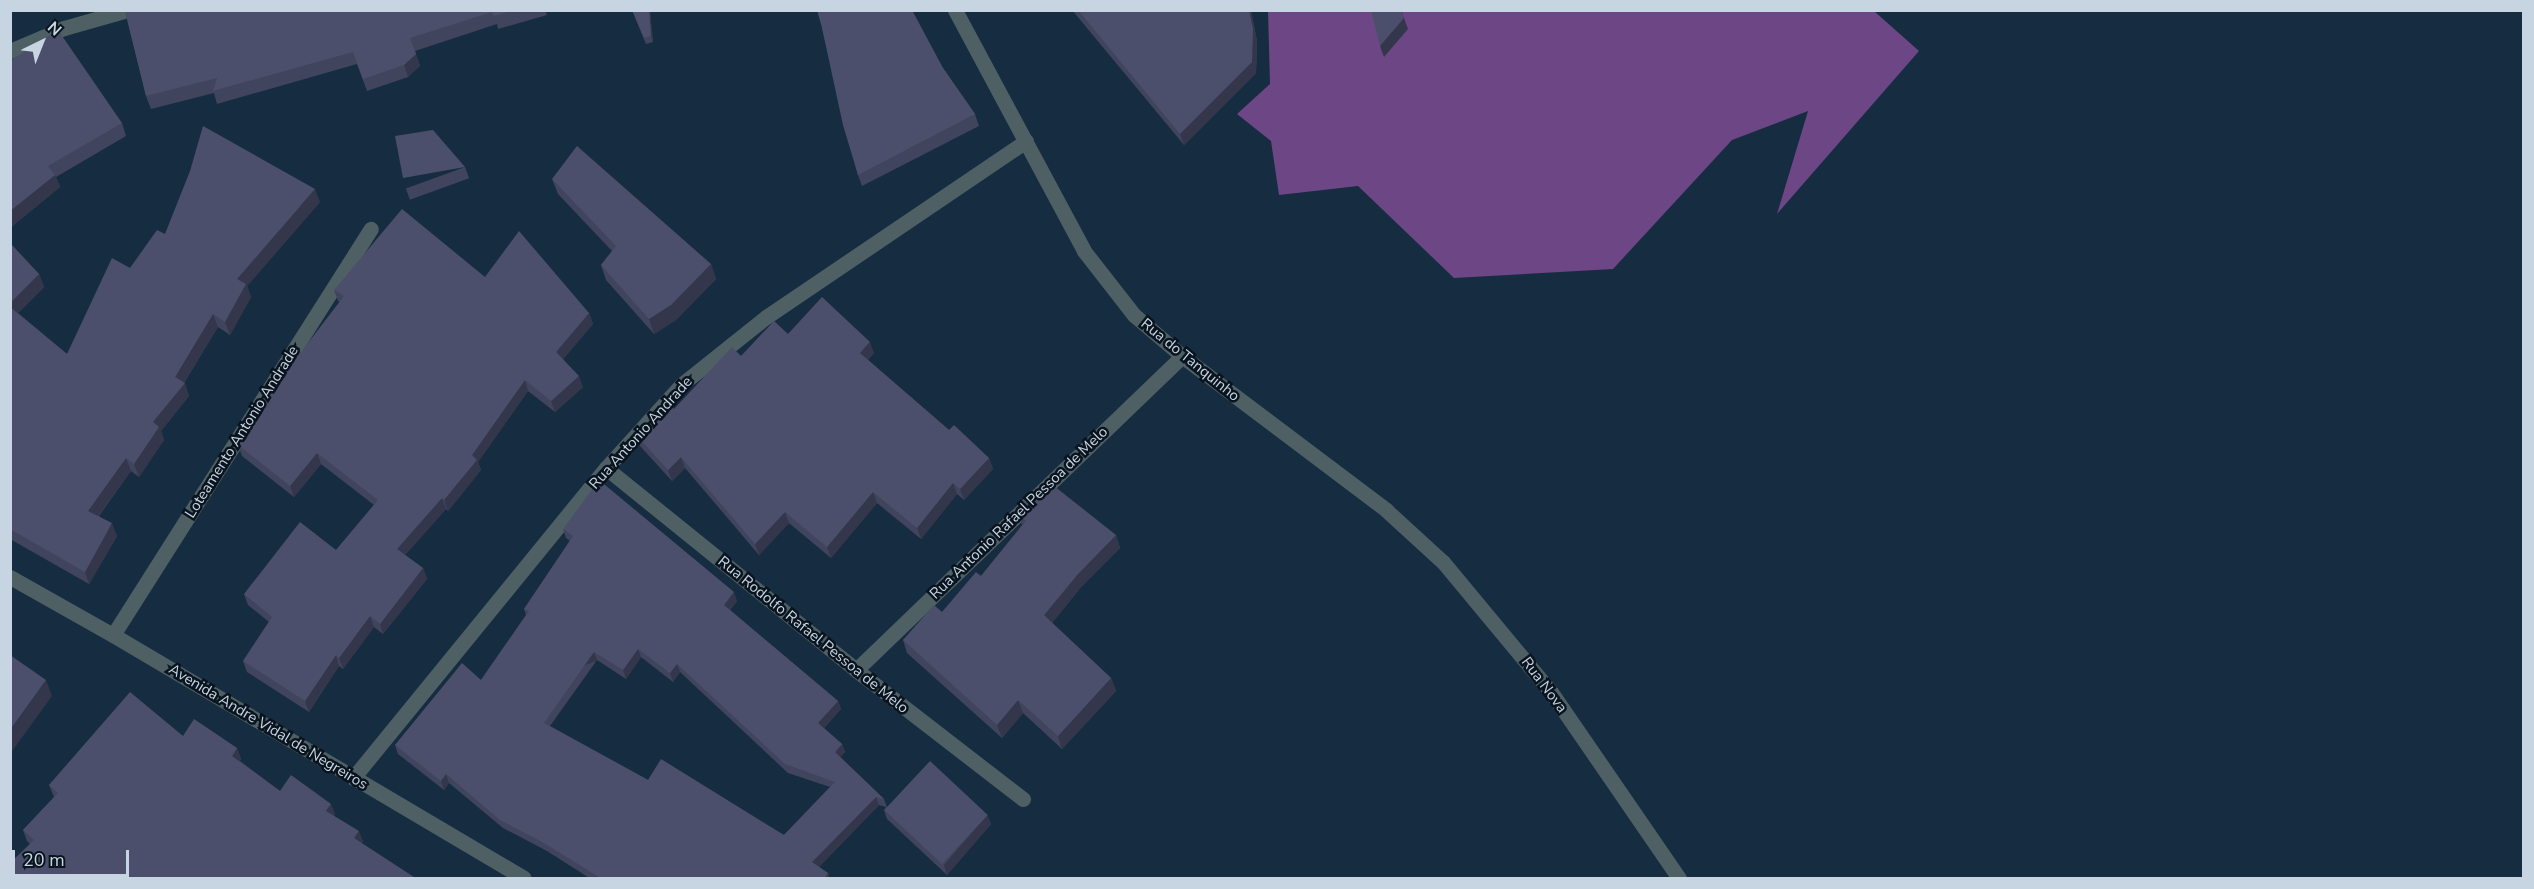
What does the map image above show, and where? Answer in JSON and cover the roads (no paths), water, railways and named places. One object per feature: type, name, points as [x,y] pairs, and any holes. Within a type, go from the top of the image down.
[{"type":"street","points":[[10,51],[64,28],[127,10]]},
{"type":"street","name":"Rua do Tanquinho","points":[[955,10],[1084,251],[1134,315],[1182,356],[1386,510]]},
{"type":"street","name":"Rua Antonio Andrade","points":[[353,778],[606,468],[682,384],[766,317],[1026,141]]},
{"type":"street","name":"Loteamento Antonio Andrade","points":[[113,634],[371,229]]},
{"type":"street","name":"Rua Antonio Rafael Pessoa de Melo","points":[[856,670],[1182,356]]},
{"type":"street","name":"Rua Rodolfo Rafael Pessoa de Melo","points":[[606,468],[856,670],[1023,799]]},
{"type":"street","name":"Rua Nova","points":[[1386,510],[1443,562],[1551,692],[1679,879]]},
{"type":"street","name":"Avenida Andre Vidal de Negreiros","points":[[10,577],[113,634],[524,879]]}]
